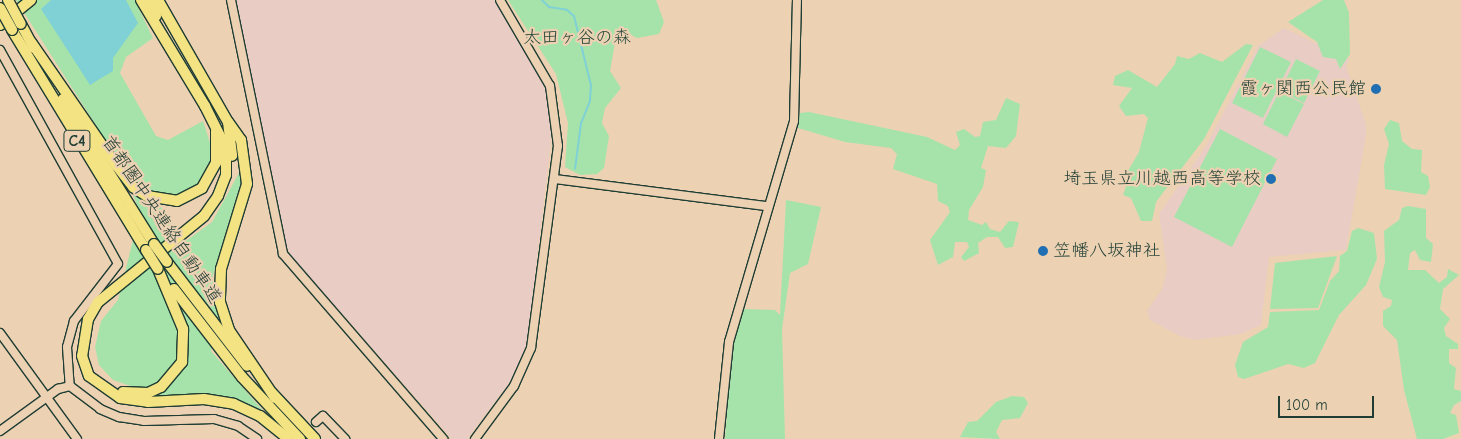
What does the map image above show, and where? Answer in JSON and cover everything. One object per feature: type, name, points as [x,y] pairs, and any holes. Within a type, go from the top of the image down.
[{"type":"highway","name":"首都圏中央連絡自動車道","points":[[10,0],[31,42],[150,247],[158,268],[242,377],[300,439]]},
{"type":"highway","points":[[0,25],[31,0]]},
{"type":"highway","points":[[141,0],[160,27],[226,148],[226,175],[218,196],[204,216],[98,302],[88,319],[82,356],[89,376],[103,389],[120,398],[148,402],[204,399],[234,404],[260,416],[288,439]]},
{"type":"highway","points":[[150,0],[160,27]]},
{"type":"highway","points":[[158,0],[228,122],[241,140],[247,184],[221,268],[220,302],[229,330],[275,398]]},
{"type":"highway","points":[[164,0],[172,23]]},
{"type":"highway","name":"首都圏中央連絡自動車道","points":[[0,9],[150,247],[167,262],[221,335],[275,398],[315,439]]},
{"type":"highway","points":[[31,42],[124,176],[147,196],[177,201],[202,188],[216,163],[216,129]]},
{"type":"highway","points":[[158,268],[183,329],[182,362],[161,387],[148,394],[132,394],[106,383],[94,370],[88,354],[90,331],[108,301],[196,229],[220,203],[231,170],[228,122]]},
{"type":"street","points":[[0,9],[10,0]]},
{"type":"street","points":[[0,25],[27,0]]},
{"type":"street","points":[[231,0],[283,254],[443,439]]},
{"type":"street","points":[[475,439],[514,386],[531,348],[555,179],[557,127],[550,86],[500,0]]},
{"type":"street","points":[[719,439],[729,342],[767,206],[788,153],[796,108],[797,0]]},
{"type":"street","points":[[0,50],[118,264],[74,321],[67,347],[70,386],[100,410],[119,417],[144,421],[214,419],[238,426],[257,439]]},
{"type":"street","points":[[555,179],[767,206]]},
{"type":"street","points":[[0,333],[44,398],[78,439]]},
{"type":"street","points":[[0,431],[44,398],[70,386]]},
{"type":"street","points":[[316,422],[323,416],[345,439]]},
{"type":"shaded area","points":[[235,0],[494,0],[536,68],[547,93],[553,124],[527,344],[511,380],[467,439],[452,439],[290,254],[282,235]]},
{"type":"shaded area","name":"埼玉県立川越西高等学校","points":[[1284,28],[1349,59],[1346,66],[1366,124],[1366,135],[1346,250],[1269,257],[1261,325],[1241,334],[1195,340],[1180,336],[1150,320],[1147,311],[1162,289],[1167,270],[1159,214],[1206,146],[1258,46]]},
{"type":"green space","points":[[16,0],[151,0],[139,9],[153,38],[126,57],[120,73],[156,136],[168,140],[203,121],[214,155],[203,179],[190,193],[174,196],[148,190],[186,241],[212,222],[239,173],[242,179],[212,278],[219,316],[211,351],[264,412],[233,399],[209,394],[163,397],[113,380],[99,365],[95,347],[101,321],[118,300],[140,212],[120,163]]},
{"type":"green space","name":"太田ヶ谷の森","points":[[508,0],[656,0],[664,22],[659,34],[637,38],[622,30],[616,37],[610,71],[621,88],[605,108],[602,123],[609,136],[604,168],[597,174],[580,175],[565,167],[568,123],[556,74]]},
{"type":"green space","points":[[1323,0],[1344,0],[1349,13],[1350,54],[1340,69],[1336,59],[1323,57],[1317,42],[1288,22]]},
{"type":"green space","points":[[1246,44],[1253,45],[1204,139],[1156,202],[1152,221],[1141,221],[1131,198],[1123,195],[1126,187],[1121,183],[1139,152],[1148,118],[1144,114],[1126,116],[1119,106],[1132,88],[1113,85],[1115,76],[1128,70],[1157,87],[1175,64],[1177,56],[1189,59],[1200,53],[1222,62]]},
{"type":"green space","points":[[1260,47],[1291,62],[1263,118],[1232,103]]},
{"type":"green space","points":[[1296,59],[1320,71],[1304,103],[1280,91]]},
{"type":"green space","points":[[1279,92],[1304,104],[1287,137],[1263,124]]},
{"type":"green space","points":[[1006,98],[1020,104],[1016,136],[1006,148],[988,146],[981,168],[986,170],[983,187],[969,210],[968,220],[982,225],[986,222],[990,229],[1000,232],[1009,221],[1019,222],[1013,247],[1005,248],[998,237],[987,237],[978,243],[979,253],[964,261],[961,257],[969,247],[967,242],[955,242],[953,257],[938,265],[930,240],[950,212],[948,206],[938,201],[937,184],[893,169],[897,154],[891,148],[845,142],[798,128],[800,113],[809,112],[927,137],[955,150],[960,145],[956,132],[964,129],[975,137],[980,136],[983,122],[996,120]]},
{"type":"green space","points":[[1390,120],[1399,123],[1402,141],[1412,149],[1422,150],[1421,172],[1428,176],[1430,187],[1426,195],[1385,189],[1384,165],[1389,144],[1384,129]]},
{"type":"green space","points":[[1220,129],[1277,159],[1232,247],[1174,217]]},
{"type":"green space","points":[[786,200],[821,207],[808,264],[790,273],[782,329],[785,439],[725,439],[732,346],[744,309],[775,310],[780,315]]},
{"type":"green space","points":[[1408,206],[1426,209],[1426,238],[1433,244],[1431,262],[1420,260],[1415,250],[1410,253],[1408,270],[1425,270],[1439,283],[1447,277],[1448,269],[1459,275],[1443,289],[1440,309],[1450,319],[1444,328],[1446,336],[1458,344],[1458,349],[1449,349],[1449,363],[1456,368],[1454,389],[1461,391],[1461,401],[1454,405],[1450,413],[1456,415],[1459,433],[1443,439],[1417,439],[1404,390],[1397,340],[1383,326],[1383,311],[1391,306],[1392,300],[1383,297],[1379,287],[1385,262],[1384,231],[1399,220],[1402,208]]},
{"type":"green space","points":[[1358,228],[1374,233],[1377,259],[1366,285],[1339,315],[1315,363],[1304,368],[1288,364],[1244,379],[1238,377],[1235,365],[1243,342],[1268,327],[1270,312],[1319,310],[1330,281],[1339,271],[1340,256],[1347,251],[1352,231]]},
{"type":"green space","points":[[1337,256],[1318,308],[1270,309],[1275,263]]},
{"type":"green space","points":[[1012,396],[1024,397],[1028,403],[1020,418],[1002,420],[996,432],[1000,439],[960,437],[968,422],[977,421],[996,402]]},
{"type":"water","points":[[51,0],[126,0],[138,23],[113,58],[113,71],[90,85],[41,9]]},
{"type":"waterway","points":[[542,0],[549,7],[567,10],[574,16],[591,85],[590,101],[581,123],[575,169]]},
{"type":"place","name":"霞ヶ関西公民館","points":[[1376,89]]},
{"type":"place","name":"埼玉県立川越西高等学校","points":[[1271,179]]},
{"type":"place","name":"笠幡八坂神社","points":[[1043,251]]}]
